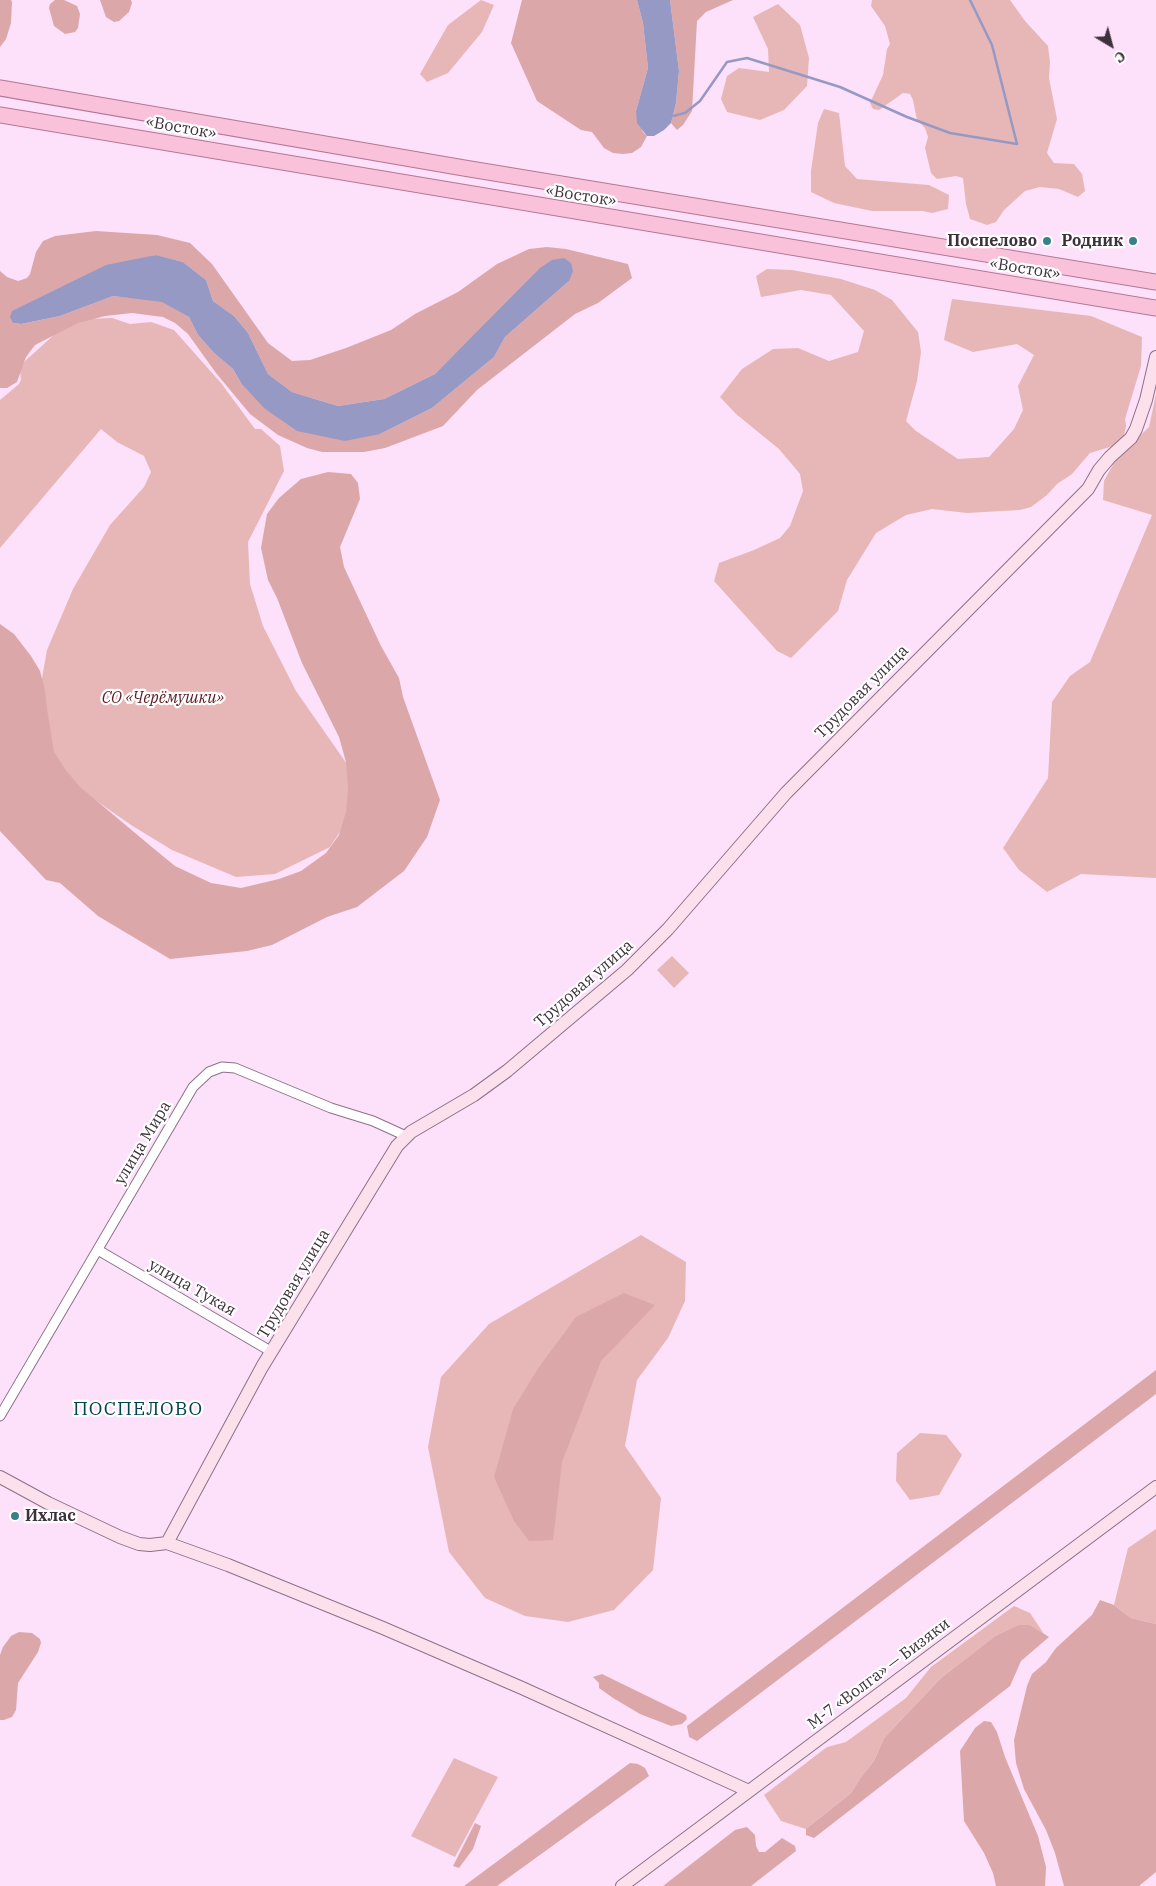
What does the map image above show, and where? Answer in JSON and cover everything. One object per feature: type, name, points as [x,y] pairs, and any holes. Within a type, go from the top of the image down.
[{"type":"main road","name":"«Восток»","points":[[0,88],[464,168],[1156,282]]},
{"type":"main road","name":"«Восток»","points":[[0,115],[1156,308]]},
{"type":"street","name":"Трудовая улица","points":[[167,1543],[191,1496],[272,1352],[397,1146],[406,1136],[474,1095],[507,1071],[636,961],[668,929],[786,793],[1088,489],[1099,470],[1131,438],[1136,429],[1146,400],[1156,357]]},
{"type":"street","name":"улица Мира","points":[[0,1416],[193,1087],[202,1077],[216,1069],[235,1068],[331,1108],[373,1121],[406,1136]]},
{"type":"street","name":"улица Тукая","points":[[98,1250],[272,1352]]},
{"type":"street","points":[[0,1476],[48,1503],[120,1537],[144,1545],[167,1543],[228,1565],[383,1628],[749,1791]]},
{"type":"street","name":"М-7 «Волга» — Бизяки","points":[[622,1886],[1156,1487]]},
{"type":"green space","points":[[481,0],[494,5],[482,32],[448,73],[427,82],[420,74],[448,25]]},
{"type":"green space","points":[[872,0],[1010,0],[1025,21],[1048,46],[1049,78],[1057,119],[1047,153],[1054,163],[1074,164],[1082,174],[1085,191],[1078,197],[1059,189],[1040,187],[1025,191],[1004,210],[996,222],[987,225],[970,219],[963,178],[956,176],[937,179],[931,173],[925,148],[928,137],[925,128],[917,120],[910,94],[903,93],[879,110],[873,109],[870,103],[883,75],[887,49],[890,44],[885,26],[871,6]]},
{"type":"green space","points":[[778,4],[800,25],[809,58],[807,86],[784,110],[760,120],[727,112],[721,99],[727,76],[739,68],[769,72],[768,49],[753,17]]},
{"type":"green space","points":[[824,109],[839,113],[845,166],[857,179],[929,185],[949,195],[948,209],[932,213],[923,211],[872,211],[834,203],[811,192],[811,171],[818,123]]},
{"type":"green space","points":[[767,269],[792,270],[841,279],[875,290],[892,300],[918,332],[921,352],[917,381],[906,421],[916,431],[958,459],[989,457],[1014,429],[1023,410],[1018,386],[1034,355],[1017,344],[973,352],[944,340],[952,299],[1091,316],[1142,337],[1141,366],[1125,419],[1124,436],[1113,446],[1090,453],[1072,474],[1057,484],[1047,495],[1031,507],[1020,510],[967,513],[932,509],[906,515],[876,533],[847,580],[838,611],[791,658],[777,651],[714,581],[719,563],[780,538],[790,526],[803,491],[800,474],[779,449],[736,414],[720,397],[742,369],[773,349],[798,348],[829,361],[858,352],[864,331],[831,295],[801,290],[761,297],[756,276]]},
{"type":"green space","name":"СО «Черёмушки»","points":[[112,318],[130,324],[151,322],[174,330],[221,383],[255,429],[261,429],[280,446],[284,471],[248,542],[250,584],[263,626],[296,691],[349,767],[349,818],[330,847],[275,874],[236,877],[172,850],[131,825],[81,790],[57,764],[43,738],[39,695],[47,650],[73,589],[110,525],[144,487],[151,472],[144,456],[117,442],[101,429],[0,548],[0,400],[19,384],[21,380],[20,369],[24,362],[56,333],[84,319]]},
{"type":"green space","points":[[1156,394],[1156,878],[1081,874],[1047,892],[1019,870],[1003,848],[1048,778],[1052,702],[1070,676],[1090,662],[1152,515],[1103,500],[1104,481],[1116,459],[1149,427]]},
{"type":"green space","points":[[672,956],[689,973],[674,988],[657,970]]},
{"type":"green space","points":[[641,1235],[686,1262],[685,1301],[668,1338],[637,1380],[625,1446],[661,1498],[653,1570],[614,1610],[568,1622],[525,1616],[485,1598],[449,1552],[428,1447],[441,1377],[489,1324]]},
{"type":"green space","points":[[920,1433],[946,1435],[962,1455],[939,1495],[910,1500],[896,1481],[897,1453]]},
{"type":"green space","points":[[1156,1529],[1156,1624],[1131,1618],[1114,1605],[1128,1548]]},
{"type":"green space","points":[[1014,1606],[1030,1613],[1044,1634],[1030,1625],[1018,1625],[995,1636],[941,1678],[884,1738],[874,1761],[851,1793],[806,1829],[781,1821],[764,1795],[827,1747],[846,1742],[906,1698],[931,1667]]},
{"type":"green space","points":[[454,1758],[498,1777],[455,1857],[411,1836]]},
{"type":"shaded area","points":[[0,0],[11,0],[12,2],[11,23],[6,39],[0,47]]},
{"type":"shaded area","points":[[55,0],[64,0],[77,6],[80,14],[78,28],[75,32],[65,34],[54,26],[49,8],[50,4]]},
{"type":"shaded area","points":[[100,0],[131,0],[132,3],[129,12],[119,21],[114,22],[106,17]]},
{"type":"shaded area","points":[[522,0],[637,0],[643,23],[648,68],[636,111],[643,132],[647,136],[641,147],[632,153],[613,153],[604,148],[592,132],[581,130],[537,101],[511,43]]},
{"type":"shaded area","points":[[670,0],[733,0],[706,12],[697,21],[692,111],[683,125],[677,130],[671,123],[676,103],[679,71]]},
{"type":"shaded area","points":[[96,231],[157,235],[190,243],[212,264],[268,343],[292,361],[310,360],[391,330],[415,314],[458,292],[497,264],[529,249],[547,247],[566,249],[628,264],[632,278],[598,303],[575,314],[477,390],[443,426],[385,448],[364,452],[322,452],[307,448],[278,435],[250,414],[216,373],[188,334],[175,323],[163,317],[132,313],[105,316],[78,323],[35,345],[26,357],[17,382],[7,388],[0,388],[0,271],[7,277],[18,281],[27,278],[30,274],[36,252],[43,241],[55,236]],"holes":[[[155,255],[183,262],[206,280],[213,301],[234,316],[248,333],[268,374],[292,392],[338,406],[384,399],[435,374],[486,324],[569,281],[505,337],[494,357],[432,408],[380,434],[241,383],[233,369],[214,353],[198,335],[189,317],[162,301],[113,296],[60,316],[21,324],[13,323]]]},
{"type":"shaded area","points":[[328,472],[351,474],[358,483],[360,499],[340,547],[344,567],[381,646],[399,678],[403,697],[440,800],[427,837],[404,871],[357,907],[327,917],[272,945],[247,951],[170,959],[98,916],[60,883],[46,880],[0,831],[0,624],[14,634],[40,671],[45,690],[54,752],[65,769],[79,786],[153,848],[175,866],[211,883],[241,888],[279,879],[301,871],[326,853],[339,835],[346,812],[348,789],[346,762],[339,737],[302,663],[277,598],[268,580],[261,548],[267,514],[279,498],[301,479]]},
{"type":"shaded area","points":[[624,1293],[655,1305],[601,1361],[562,1462],[553,1540],[529,1541],[514,1521],[494,1477],[513,1409],[539,1367],[576,1317]]},
{"type":"shaded area","points":[[1156,1370],[1156,1394],[697,1741],[689,1737],[687,1726]]},
{"type":"shaded area","points":[[1100,1600],[1114,1605],[1131,1618],[1156,1624],[1156,1872],[1139,1886],[1064,1886],[1055,1853],[1046,1830],[1024,1789],[1016,1763],[1014,1740],[1027,1686],[1032,1674],[1046,1662],[1056,1648],[1092,1615]]},
{"type":"shaded area","points":[[1018,1625],[1030,1625],[1049,1637],[1021,1661],[1010,1686],[814,1838],[806,1835],[806,1829],[851,1793],[874,1761],[884,1738],[941,1678],[995,1636]]},
{"type":"shaded area","points":[[19,1632],[32,1633],[40,1639],[41,1643],[38,1652],[18,1683],[16,1710],[12,1717],[0,1720],[0,1655],[11,1636]]},
{"type":"shaded area","points":[[602,1674],[686,1715],[687,1719],[682,1724],[671,1726],[640,1714],[599,1688],[599,1683],[593,1677]]},
{"type":"shaded area","points":[[984,1721],[991,1722],[997,1732],[1005,1757],[1038,1836],[1046,1867],[1045,1886],[996,1886],[993,1873],[984,1853],[964,1821],[960,1751],[975,1728]]},
{"type":"shaded area","points":[[630,1763],[638,1764],[645,1768],[649,1776],[497,1886],[464,1886]]},
{"type":"shaded area","points":[[475,1823],[481,1826],[473,1849],[459,1868],[453,1866]]},
{"type":"shaded area","points":[[747,1827],[755,1835],[756,1846],[759,1852],[765,1852],[782,1838],[795,1846],[796,1851],[751,1886],[663,1886],[735,1830]]},
{"type":"water","points":[[637,0],[670,0],[679,71],[676,103],[671,123],[654,136],[647,136],[637,123],[636,111],[648,68],[643,23]]},
{"type":"water","points":[[156,255],[183,262],[206,280],[213,301],[234,316],[248,333],[268,374],[292,392],[338,406],[384,399],[435,374],[540,268],[552,260],[564,258],[571,263],[573,271],[569,281],[505,337],[494,357],[432,408],[380,434],[345,441],[297,431],[264,408],[241,383],[233,369],[214,353],[198,335],[189,317],[162,302],[113,296],[60,316],[21,324],[13,323],[10,317],[12,311],[106,265]]},
{"type":"waterway","points":[[673,116],[685,113],[700,101],[727,62],[747,58],[840,87],[907,117],[950,133],[1017,144],[992,45],[970,0]]},
{"type":"place","name":"Поспелово","points":[[1047,241]]},
{"type":"place","name":"Родник","points":[[1133,241]]},
{"type":"place","name":"Ихлас","points":[[15,1516]]},
{"type":"district","name":"ПОСПЕЛОВО","points":[[138,1410]]}]
